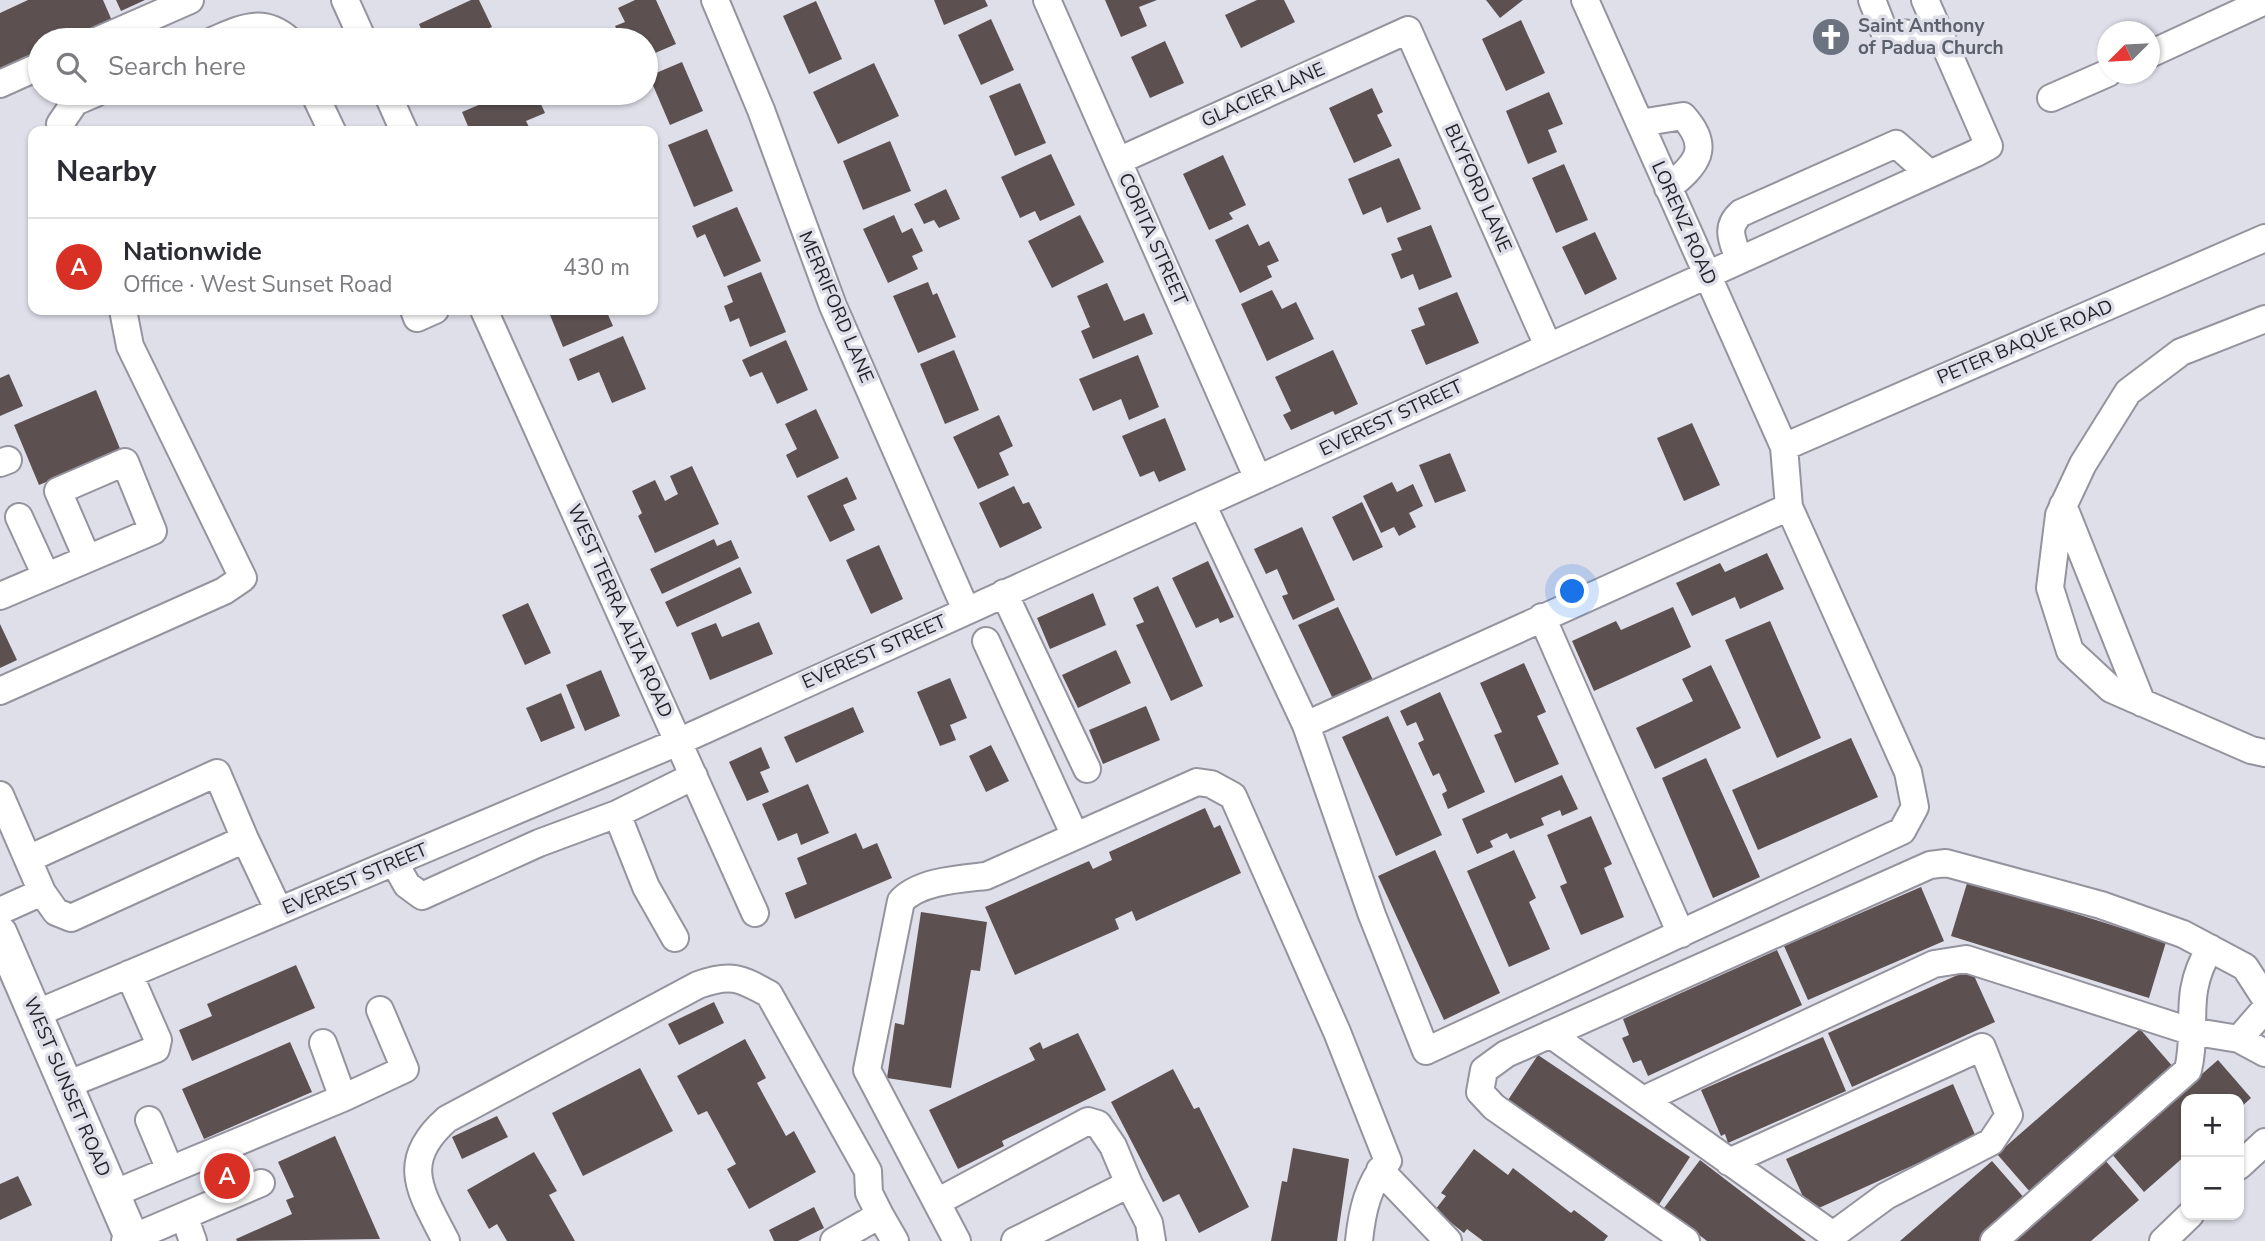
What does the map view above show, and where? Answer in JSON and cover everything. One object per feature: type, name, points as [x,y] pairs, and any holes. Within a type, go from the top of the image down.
[{"type":"main road","name":"WEST SUNSET ROAD","points":[[0,933],[130,1240]]},
{"type":"street","points":[[126,28],[190,0]]},
{"type":"street","points":[[345,0],[358,28]]},
{"type":"street","name":"MERRIFORD LANE","points":[[715,0],[761,110],[833,306],[967,610]]},
{"type":"street","name":"CORITA STREET","points":[[1047,0],[1258,479]]},
{"type":"street","name":"LORENZ ROAD","points":[[1306,725],[1372,915],[1426,1051],[1902,831],[1915,807],[1908,772],[1789,507],[1784,447],[1585,0]]},
{"type":"street","points":[[1872,0],[1884,31],[1942,38]]},
{"type":"street","points":[[1925,0],[1942,38]]},
{"type":"street","points":[[2160,49],[2265,1]]},
{"type":"street","points":[[240,28],[260,24],[269,28]]},
{"type":"street","name":"GLACIER LANE","points":[[1118,161],[1408,30]]},
{"type":"street","name":"BLYFORD LANE","points":[[1408,30],[1548,346]]},
{"type":"street","name":"EVEREST STREET","points":[[35,1014],[678,741],[1989,146],[1942,38]]},
{"type":"street","points":[[0,84],[28,71]]},
{"type":"street","points":[[2052,98],[2097,78]]},
{"type":"street","points":[[61,126],[73,105]]},
{"type":"street","points":[[320,105],[330,126]]},
{"type":"street","points":[[392,105],[402,126]]},
{"type":"street","points":[[1640,123],[1683,116],[1694,129],[1700,150],[1693,168],[1668,188]]},
{"type":"street","points":[[1739,260],[1730,230],[1732,221],[1741,213],[1896,144],[1930,174]]},
{"type":"street","name":"PETER BAQUE ROAD","points":[[1784,447],[2265,238]]},
{"type":"street","points":[[0,691],[224,592],[243,578],[130,346],[124,315]]},
{"type":"street","name":"WEST TERRA ALTA ROAD","points":[[486,315],[755,913]]},
{"type":"street","points":[[2265,318],[2181,352],[2128,392],[2083,464],[2059,515],[2050,588],[2070,651],[2111,690],[2250,750],[2265,753]]},
{"type":"street","points":[[1202,504],[1306,725],[1789,507]]},
{"type":"street","points":[[2063,505],[2142,703]]},
{"type":"street","points":[[19,516],[46,576]]},
{"type":"street","points":[[0,596],[87,558]]},
{"type":"street","points":[[1004,593],[1087,769]]},
{"type":"street","points":[[1542,617],[1681,934]]},
{"type":"street","points":[[986,641],[1075,836]]},
{"type":"street","points":[[28,859],[217,773],[279,911]]},
{"type":"street","points":[[394,862],[407,885],[422,896],[539,842],[617,814],[694,776]]},
{"type":"street","points":[[957,1241],[867,1070],[901,901],[910,892],[959,879],[986,876],[1197,782],[1211,784],[1233,796],[1342,1045],[1388,1161],[1374,1176],[1361,1214],[1359,1241]]},
{"type":"street","points":[[0,795],[42,892],[56,912],[71,918],[245,839]]},
{"type":"street","points":[[617,814],[646,887],[676,938]]},
{"type":"street","points":[[1686,1241],[1494,1107],[1480,1092],[1484,1070],[1506,1054],[1550,1034],[1930,865],[1946,863],[2101,905],[2183,934],[2245,967],[2265,998]]},
{"type":"street","points":[[0,911],[42,892]]},
{"type":"street","points":[[1994,1241],[2188,1070],[2192,1051],[2190,1001],[2200,965],[2210,948]]},
{"type":"street","points":[[1643,1100],[1934,964],[1966,959],[2190,1031],[2239,1039],[2265,1053]]},
{"type":"street","points":[[66,1085],[156,1049],[158,1040],[130,974]]},
{"type":"street","points":[[446,1241],[422,1195],[415,1172],[420,1151],[430,1133],[459,1112],[698,985],[720,977],[740,978],[769,994],[868,1171],[869,1193],[895,1241]]},
{"type":"street","points":[[2239,1039],[2265,1009]]},
{"type":"street","points":[[113,1195],[405,1069],[380,1010]]},
{"type":"street","points":[[1550,1034],[1729,1162],[1833,1235],[1886,1196],[1991,1142],[2009,1115],[1982,1047],[1729,1162]]},
{"type":"street","points":[[323,1043],[343,1098]]},
{"type":"street","points":[[149,1120],[170,1170]]},
{"type":"street","points":[[937,1202],[1088,1121],[1098,1124],[1113,1146],[1149,1223],[1152,1241]]},
{"type":"street","points":[[2244,1161],[2265,1142]]},
{"type":"street","points":[[1380,1170],[1448,1241]]},
{"type":"street","points":[[130,1240],[261,1183]]},
{"type":"street","points":[[1015,1241],[1129,1184]]},
{"type":"street","points":[[834,1241],[880,1215]]},
{"type":"street","points":[[184,1216],[193,1241]]},
{"type":"street","points":[[2163,1241],[2185,1220]]},
{"type":"building","points":[[28,0],[103,0],[113,23],[102,28],[28,28],[28,61],[0,74],[0,13]]},
{"type":"building","points":[[116,0],[145,0],[121,11]]},
{"type":"building","points":[[471,0],[479,0],[492,27],[421,28],[419,24]]},
{"type":"building","points":[[635,0],[656,0],[676,44],[658,52],[658,28],[616,28],[615,26],[625,22],[618,8]]},
{"type":"building","points":[[934,0],[985,0],[988,6],[944,25]]},
{"type":"building","points":[[1105,0],[1157,0],[1139,7],[1147,26],[1121,37]]},
{"type":"building","points":[[1257,0],[1284,0],[1295,22],[1241,48],[1225,15]]},
{"type":"building","points":[[1486,0],[1523,0],[1500,18]]},
{"type":"building","points":[[816,1],[842,59],[809,74],[783,16]]},
{"type":"building","points":[[991,19],[1014,70],[981,85],[958,35]]},
{"type":"building","points":[[1521,20],[1545,73],[1506,91],[1482,39]]},
{"type":"building","points":[[1165,41],[1184,83],[1150,98],[1131,57]]},
{"type":"building","points":[[682,62],[703,111],[670,125],[658,97],[658,72]]},
{"type":"building","points":[[874,63],[899,116],[838,144],[813,92]]},
{"type":"building","points":[[1020,83],[1046,143],[1015,156],[989,96]]},
{"type":"building","points":[[1372,88],[1383,112],[1377,115],[1392,146],[1354,163],[1329,108]]},
{"type":"building","points":[[1549,92],[1563,124],[1548,130],[1557,152],[1528,164],[1506,111]]},
{"type":"building","points":[[479,105],[541,105],[545,113],[526,121],[528,126],[468,126],[462,112]]},
{"type":"building","points":[[707,129],[733,191],[694,207],[668,145]]},
{"type":"building","points":[[890,141],[911,191],[863,210],[843,161]]},
{"type":"building","points":[[1051,154],[1075,205],[1040,221],[1035,211],[1020,218],[1001,177]]},
{"type":"building","points":[[1223,155],[1246,205],[1229,213],[1233,219],[1209,230],[1183,174]]},
{"type":"building","points":[[1399,158],[1421,209],[1387,223],[1381,207],[1363,215],[1348,179]]},
{"type":"building","points":[[1564,164],[1588,220],[1556,233],[1532,178]]},
{"type":"building","points":[[946,189],[960,219],[939,228],[934,220],[924,224],[914,204]]},
{"type":"building","points":[[737,207],[761,261],[724,277],[705,234],[697,238],[692,226]]},
{"type":"building","points":[[894,215],[902,233],[912,228],[923,251],[912,256],[918,269],[888,283],[863,229]]},
{"type":"building","points":[[1080,215],[1104,262],[1052,288],[1028,241]]},
{"type":"building","points":[[1248,224],[1259,246],[1269,241],[1279,261],[1267,266],[1272,277],[1240,293],[1215,240]]},
{"type":"building","points":[[1431,225],[1452,277],[1419,290],[1413,274],[1401,279],[1391,254],[1402,250],[1397,238]]},
{"type":"building","points":[[1595,232],[1617,279],[1585,295],[1562,247]]},
{"type":"building","points":[[761,272],[786,332],[750,347],[739,318],[730,322],[724,306],[733,302],[727,286]]},
{"type":"building","points":[[928,282],[933,295],[937,293],[956,337],[918,353],[893,296]]},
{"type":"building","points":[[1107,283],[1124,321],[1144,313],[1153,334],[1093,359],[1081,331],[1090,327],[1077,296]]},
{"type":"building","points":[[1272,290],[1282,309],[1296,302],[1314,339],[1267,361],[1241,304]]},
{"type":"building","points":[[1457,292],[1479,343],[1426,365],[1411,330],[1425,325],[1418,308]]},
{"type":"building","points":[[550,315],[608,315],[613,326],[563,347]]},
{"type":"building","points":[[623,336],[646,389],[612,403],[599,372],[578,381],[569,359]]},
{"type":"building","points":[[786,340],[808,390],[777,404],[762,372],[750,377],[742,360]]},
{"type":"building","points":[[954,350],[979,410],[945,424],[920,364]]},
{"type":"building","points":[[1333,350],[1358,404],[1335,415],[1333,411],[1291,430],[1283,415],[1291,411],[1275,377]]},
{"type":"building","points":[[1138,355],[1159,407],[1129,420],[1121,399],[1093,411],[1079,379]]},
{"type":"building","points":[[9,374],[23,406],[0,416],[0,378]]},
{"type":"building","points":[[96,390],[121,451],[39,485],[14,425]]},
{"type":"building","points":[[816,409],[839,458],[797,478],[786,455],[797,449],[785,424]]},
{"type":"building","points":[[999,415],[1013,446],[999,453],[1009,475],[978,489],[953,437]]},
{"type":"building","points":[[1165,418],[1186,470],[1159,482],[1154,471],[1140,477],[1122,436]]},
{"type":"building","points":[[1692,423],[1720,485],[1684,501],[1657,438]]},
{"type":"building","points":[[1450,453],[1466,491],[1435,503],[1419,465]]},
{"type":"building","points":[[692,466],[719,524],[655,553],[638,516],[642,513],[632,491],[655,480],[665,501],[678,494],[670,476]]},
{"type":"building","points":[[847,477],[857,499],[843,505],[855,530],[830,542],[807,496]]},
{"type":"building","points":[[1392,482],[1397,492],[1413,484],[1423,506],[1409,513],[1416,527],[1399,536],[1394,527],[1381,533],[1363,496]]},
{"type":"building","points":[[1014,486],[1023,504],[1029,502],[1042,528],[1000,548],[979,503]]},
{"type":"building","points":[[1362,502],[1383,547],[1353,561],[1332,517]]},
{"type":"building","points":[[1302,527],[1335,600],[1293,620],[1282,596],[1288,594],[1277,569],[1266,574],[1254,549]]},
{"type":"building","points":[[714,539],[717,546],[731,540],[739,558],[662,594],[650,569]]},
{"type":"building","points":[[879,545],[903,599],[871,614],[846,560]]},
{"type":"building","points":[[1767,553],[1784,589],[1740,609],[1735,597],[1692,616],[1676,583],[1720,563],[1725,572]]},
{"type":"building","points":[[1208,561],[1234,617],[1220,623],[1218,618],[1196,628],[1172,578]]},
{"type":"building","points":[[740,567],[752,593],[677,627],[665,602]]},
{"type":"building","points":[[1158,586],[1203,686],[1171,701],[1136,625],[1144,622],[1133,598]]},
{"type":"building","points":[[1093,593],[1106,625],[1050,649],[1037,618]]},
{"type":"building","points":[[528,603],[551,653],[525,665],[502,615]]},
{"type":"building","points":[[1338,607],[1373,680],[1333,699],[1298,625]]},
{"type":"building","points":[[1673,607],[1691,647],[1594,691],[1572,641],[1616,621],[1621,630]]},
{"type":"building","points":[[1770,621],[1821,738],[1777,758],[1725,640]]},
{"type":"building","points":[[759,622],[773,654],[710,680],[691,633],[716,623],[722,637]]},
{"type":"building","points":[[0,624],[17,660],[0,668]]},
{"type":"building","points":[[1116,650],[1131,683],[1078,708],[1062,675]]},
{"type":"building","points":[[1524,663],[1546,712],[1537,716],[1559,764],[1515,783],[1494,735],[1502,732],[1480,683]]},
{"type":"building","points":[[1711,665],[1741,728],[1655,769],[1636,728],[1693,701],[1682,679]]},
{"type":"building","points":[[601,670],[620,716],[585,731],[566,685]]},
{"type":"building","points":[[950,678],[967,718],[950,725],[956,740],[940,746],[917,692]]},
{"type":"building","points":[[1440,692],[1485,792],[1448,809],[1442,794],[1447,791],[1439,773],[1433,776],[1418,743],[1424,740],[1416,722],[1407,726],[1400,711]]},
{"type":"building","points":[[561,693],[575,728],[541,742],[526,708]]},
{"type":"building","points":[[1146,706],[1160,740],[1103,764],[1089,730]]},
{"type":"building","points":[[853,707],[864,732],[796,763],[784,737]]},
{"type":"building","points":[[1388,716],[1442,835],[1396,856],[1342,737]]},
{"type":"building","points":[[1851,738],[1878,797],[1758,850],[1732,790]]},
{"type":"building","points":[[991,745],[1009,781],[986,792],[969,756]]},
{"type":"building","points":[[761,747],[770,768],[760,772],[769,792],[747,801],[729,762]]},
{"type":"building","points":[[1706,758],[1760,877],[1713,898],[1662,778]]},
{"type":"building","points":[[1562,775],[1578,809],[1562,816],[1560,810],[1541,818],[1544,825],[1510,839],[1507,833],[1490,841],[1493,847],[1477,854],[1462,819]]},
{"type":"building","points":[[808,784],[829,833],[801,845],[797,833],[778,841],[762,804]]},
{"type":"building","points":[[1205,808],[1214,828],[1220,825],[1241,873],[1136,921],[1132,911],[1115,919],[1119,929],[1015,975],[985,907],[1089,861],[1093,869],[1112,860],[1109,852]]},
{"type":"building","points":[[1591,816],[1612,864],[1604,868],[1624,917],[1581,935],[1560,886],[1567,883],[1547,835]]},
{"type":"building","points":[[856,833],[863,849],[877,843],[892,878],[795,919],[785,893],[807,884],[797,858]]},
{"type":"building","points":[[1435,850],[1500,993],[1444,1020],[1378,876]]},
{"type":"building","points":[[1514,850],[1536,898],[1529,902],[1550,949],[1509,967],[1467,871]]},
{"type":"building","points":[[1968,880],[2166,942],[2149,998],[1951,936]]},
{"type":"building","points":[[1921,887],[1944,941],[1808,1000],[1784,946]]},
{"type":"building","points":[[921,912],[987,922],[980,971],[971,970],[951,1088],[887,1078],[895,1023],[904,1025]]},
{"type":"building","points":[[1777,950],[1802,1005],[1648,1076],[1641,1060],[1633,1063],[1622,1038],[1629,1035],[1623,1019]]},
{"type":"building","points":[[296,965],[315,1008],[192,1061],[179,1030],[212,1016],[207,1004]]},
{"type":"building","points":[[1971,969],[1995,1022],[1852,1087],[1828,1033]]},
{"type":"building","points":[[714,1002],[724,1023],[679,1045],[668,1024]]},
{"type":"building","points":[[2140,1029],[2174,1068],[2031,1193],[1997,1154]]},
{"type":"building","points":[[1078,1033],[1106,1090],[1002,1141],[1004,1146],[958,1169],[929,1110],[1035,1060],[1029,1048],[1040,1042],[1043,1049]]},
{"type":"building","points":[[1823,1037],[1846,1091],[1728,1143],[1725,1134],[1721,1136],[1701,1090]]},
{"type":"building","points":[[745,1039],[766,1078],[757,1083],[786,1136],[794,1131],[816,1172],[749,1209],[727,1169],[736,1164],[707,1111],[698,1115],[677,1076]]},
{"type":"building","points":[[290,1042],[312,1092],[204,1139],[182,1089]]},
{"type":"building","points":[[1538,1055],[1690,1157],[1658,1206],[1506,1103]]},
{"type":"building","points":[[2218,1060],[2251,1098],[2244,1104],[2244,1094],[2181,1094],[2181,1159],[2144,1192],[2111,1153]]},
{"type":"building","points":[[640,1068],[673,1131],[583,1176],[552,1113]]},
{"type":"building","points":[[1173,1069],[1194,1109],[1199,1107],[1249,1207],[1199,1233],[1179,1194],[1163,1202],[1111,1102]]},
{"type":"building","points":[[1953,1084],[1976,1137],[1810,1212],[1786,1159]]},
{"type":"building","points":[[497,1116],[508,1137],[462,1159],[452,1137]]},
{"type":"building","points":[[335,1136],[380,1239],[237,1241],[236,1239],[292,1214],[286,1200],[294,1197],[278,1162]]},
{"type":"building","points":[[1293,1148],[1349,1159],[1337,1241],[1271,1241],[1282,1181],[1287,1182]]},
{"type":"building","points":[[1474,1149],[1508,1175],[1513,1168],[1571,1213],[1574,1210],[1608,1236],[1604,1241],[1483,1241],[1467,1229],[1464,1233],[1435,1210],[1446,1196],[1441,1193]]},
{"type":"building","points":[[534,1152],[557,1191],[549,1195],[575,1241],[507,1241],[497,1224],[489,1229],[467,1190]]},
{"type":"building","points":[[1700,1160],[1806,1241],[1707,1241],[1664,1208]]},
{"type":"building","points":[[2105,1160],[2139,1200],[2091,1241],[2012,1241]]},
{"type":"building","points":[[1992,1161],[2026,1200],[1979,1241],[1900,1241]]},
{"type":"building","points":[[18,1176],[32,1205],[0,1220],[0,1184]]},
{"type":"building","points":[[814,1207],[824,1228],[798,1241],[774,1241],[769,1230]]},
{"type":"place","name":"Saint Anthony of Padua Church","points":[[1831,37]]},
{"type":"place","name":"Nationwide","points":[[227,1176]]}]
